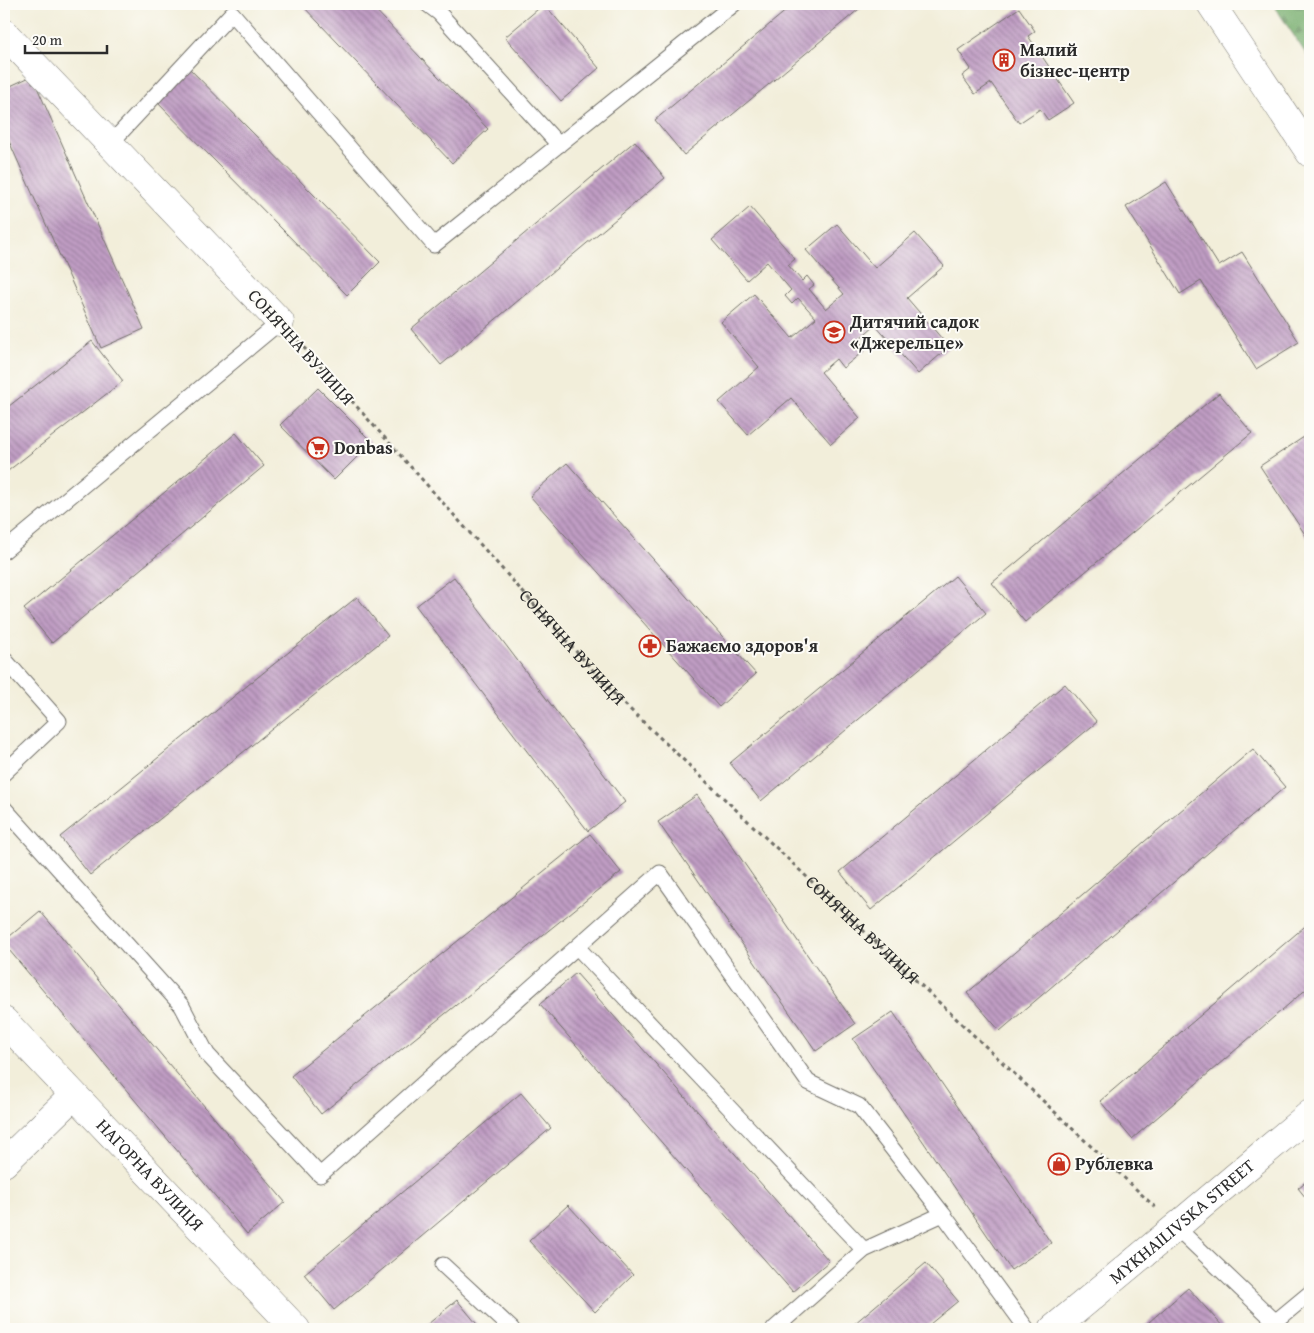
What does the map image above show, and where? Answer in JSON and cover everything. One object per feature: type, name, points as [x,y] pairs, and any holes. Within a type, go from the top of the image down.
[{"type":"street","points":[[1211,4],[1310,153]]},
{"type":"street","name":"СОНЯЧНА ВУЛИЦЯ","points":[[4,33],[280,322]]},
{"type":"street","name":"НАГОРНА ВУЛИЦЯ","points":[[4,1021],[73,1096],[296,1329]]},
{"type":"street","points":[[4,1163],[73,1096]]},
{"type":"street","name":"MYKHAILIVSKA STREET","points":[[1053,1329],[1310,1114]]},
{"type":"lane","points":[[427,4],[440,13],[559,145]]},
{"type":"lane","points":[[110,144],[235,9],[434,246],[734,4]]},
{"type":"lane","points":[[4,551],[280,322]]},
{"type":"lane","points":[[4,659],[59,721],[4,773]]},
{"type":"lane","points":[[4,808],[182,1006],[207,1054],[320,1175],[578,948],[660,873],[808,1082],[859,1106],[943,1214],[1027,1329]]},
{"type":"lane","points":[[578,948],[864,1250]]},
{"type":"lane","points":[[774,1329],[864,1250],[943,1214]]},
{"type":"lane","points":[[1176,1227],[1279,1325],[1310,1293]]},
{"type":"lane","points":[[443,1265],[512,1329]]},
{"type":"path","name":"СОНЯЧНА ВУЛИЦЯ","points":[[280,322],[616,696],[1176,1227]]},
{"type":"green space","points":[[1273,4],[1310,4],[1310,60]]},
{"type":"building","points":[[301,4],[370,4],[488,129],[452,163]]},
{"type":"building","points":[[544,4],[599,68],[561,101],[505,37]]},
{"type":"building","points":[[794,4],[865,4],[684,155],[655,120]]},
{"type":"building","name":"Малий бізнес-центр","points":[[1019,8],[1035,31],[1028,36],[1074,103],[1048,120],[1040,109],[1019,123],[991,83],[975,94],[962,76],[971,69],[958,50]]},
{"type":"building","points":[[183,62],[380,262],[347,295],[150,95]]},
{"type":"building","points":[[32,76],[144,329],[101,348],[4,130],[4,89]]},
{"type":"building","points":[[635,141],[665,178],[441,365],[411,329]]},
{"type":"building","points":[[1166,182],[1219,266],[1242,252],[1299,342],[1256,369],[1201,281],[1180,294],[1126,207]]},
{"type":"building","name":"Дитячий садок «Джерельце»","points":[[750,207],[795,259],[788,265],[802,281],[807,276],[814,285],[809,289],[826,309],[844,294],[806,250],[837,224],[875,268],[915,233],[944,266],[907,298],[949,347],[918,374],[875,325],[858,340],[866,349],[843,368],[836,359],[821,372],[860,418],[831,444],[791,398],[748,435],[719,402],[759,367],[721,322],[754,294],[792,338],[816,318],[798,298],[792,304],[785,296],[791,290],[767,262],[747,280],[712,240]]},
{"type":"building","points":[[92,341],[123,381],[4,474],[4,410]]},
{"type":"building","points":[[318,388],[372,442],[334,480],[280,425]]},
{"type":"building","points":[[1219,393],[1252,433],[1025,622],[992,583]]},
{"type":"building","points":[[236,433],[264,466],[52,643],[24,609]]},
{"type":"building","points":[[1310,433],[1310,542],[1260,466]]},
{"type":"building","points":[[567,463],[756,674],[719,707],[530,496]]},
{"type":"building","points":[[955,576],[986,613],[761,801],[730,763]]},
{"type":"building","points":[[454,577],[625,802],[588,831],[416,606]]},
{"type":"building","points":[[357,597],[388,636],[90,875],[60,837]]},
{"type":"building","points":[[1065,684],[1097,722],[871,910],[840,872]]},
{"type":"building","points":[[1253,749],[1285,787],[1000,1031],[967,993]]},
{"type":"building","points":[[697,795],[855,1024],[816,1051],[658,822]]},
{"type":"building","points":[[590,834],[621,872],[321,1114],[291,1076]]},
{"type":"building","points":[[40,911],[285,1202],[247,1234],[4,944],[4,941]]},
{"type":"building","points":[[1310,922],[1310,986],[1132,1139],[1100,1101]]},
{"type":"building","points":[[576,973],[829,1261],[793,1292],[540,1004]]},
{"type":"building","points":[[893,1012],[1051,1243],[1011,1270],[853,1039]]},
{"type":"building","points":[[521,1093],[551,1128],[334,1310],[304,1274]]},
{"type":"building","points":[[1310,1178],[1310,1203],[1298,1188]]},
{"type":"building","points":[[568,1205],[633,1275],[595,1312],[529,1241]]},
{"type":"building","points":[[926,1263],[958,1301],[924,1329],[848,1329]]},
{"type":"building","points":[[1188,1288],[1225,1329],[1141,1329]]},
{"type":"building","points":[[457,1300],[481,1329],[422,1329]]},
{"type":"place","name":"Малий бізнес-центр","points":[[1004,60]]},
{"type":"place","name":"Дитячий садок «Джерельце»","points":[[834,332]]},
{"type":"place","name":"Donbas","points":[[318,448]]},
{"type":"place","name":"Бажаємо здоров'я","points":[[650,646]]},
{"type":"place","name":"Рублевка","points":[[1059,1164]]}]
